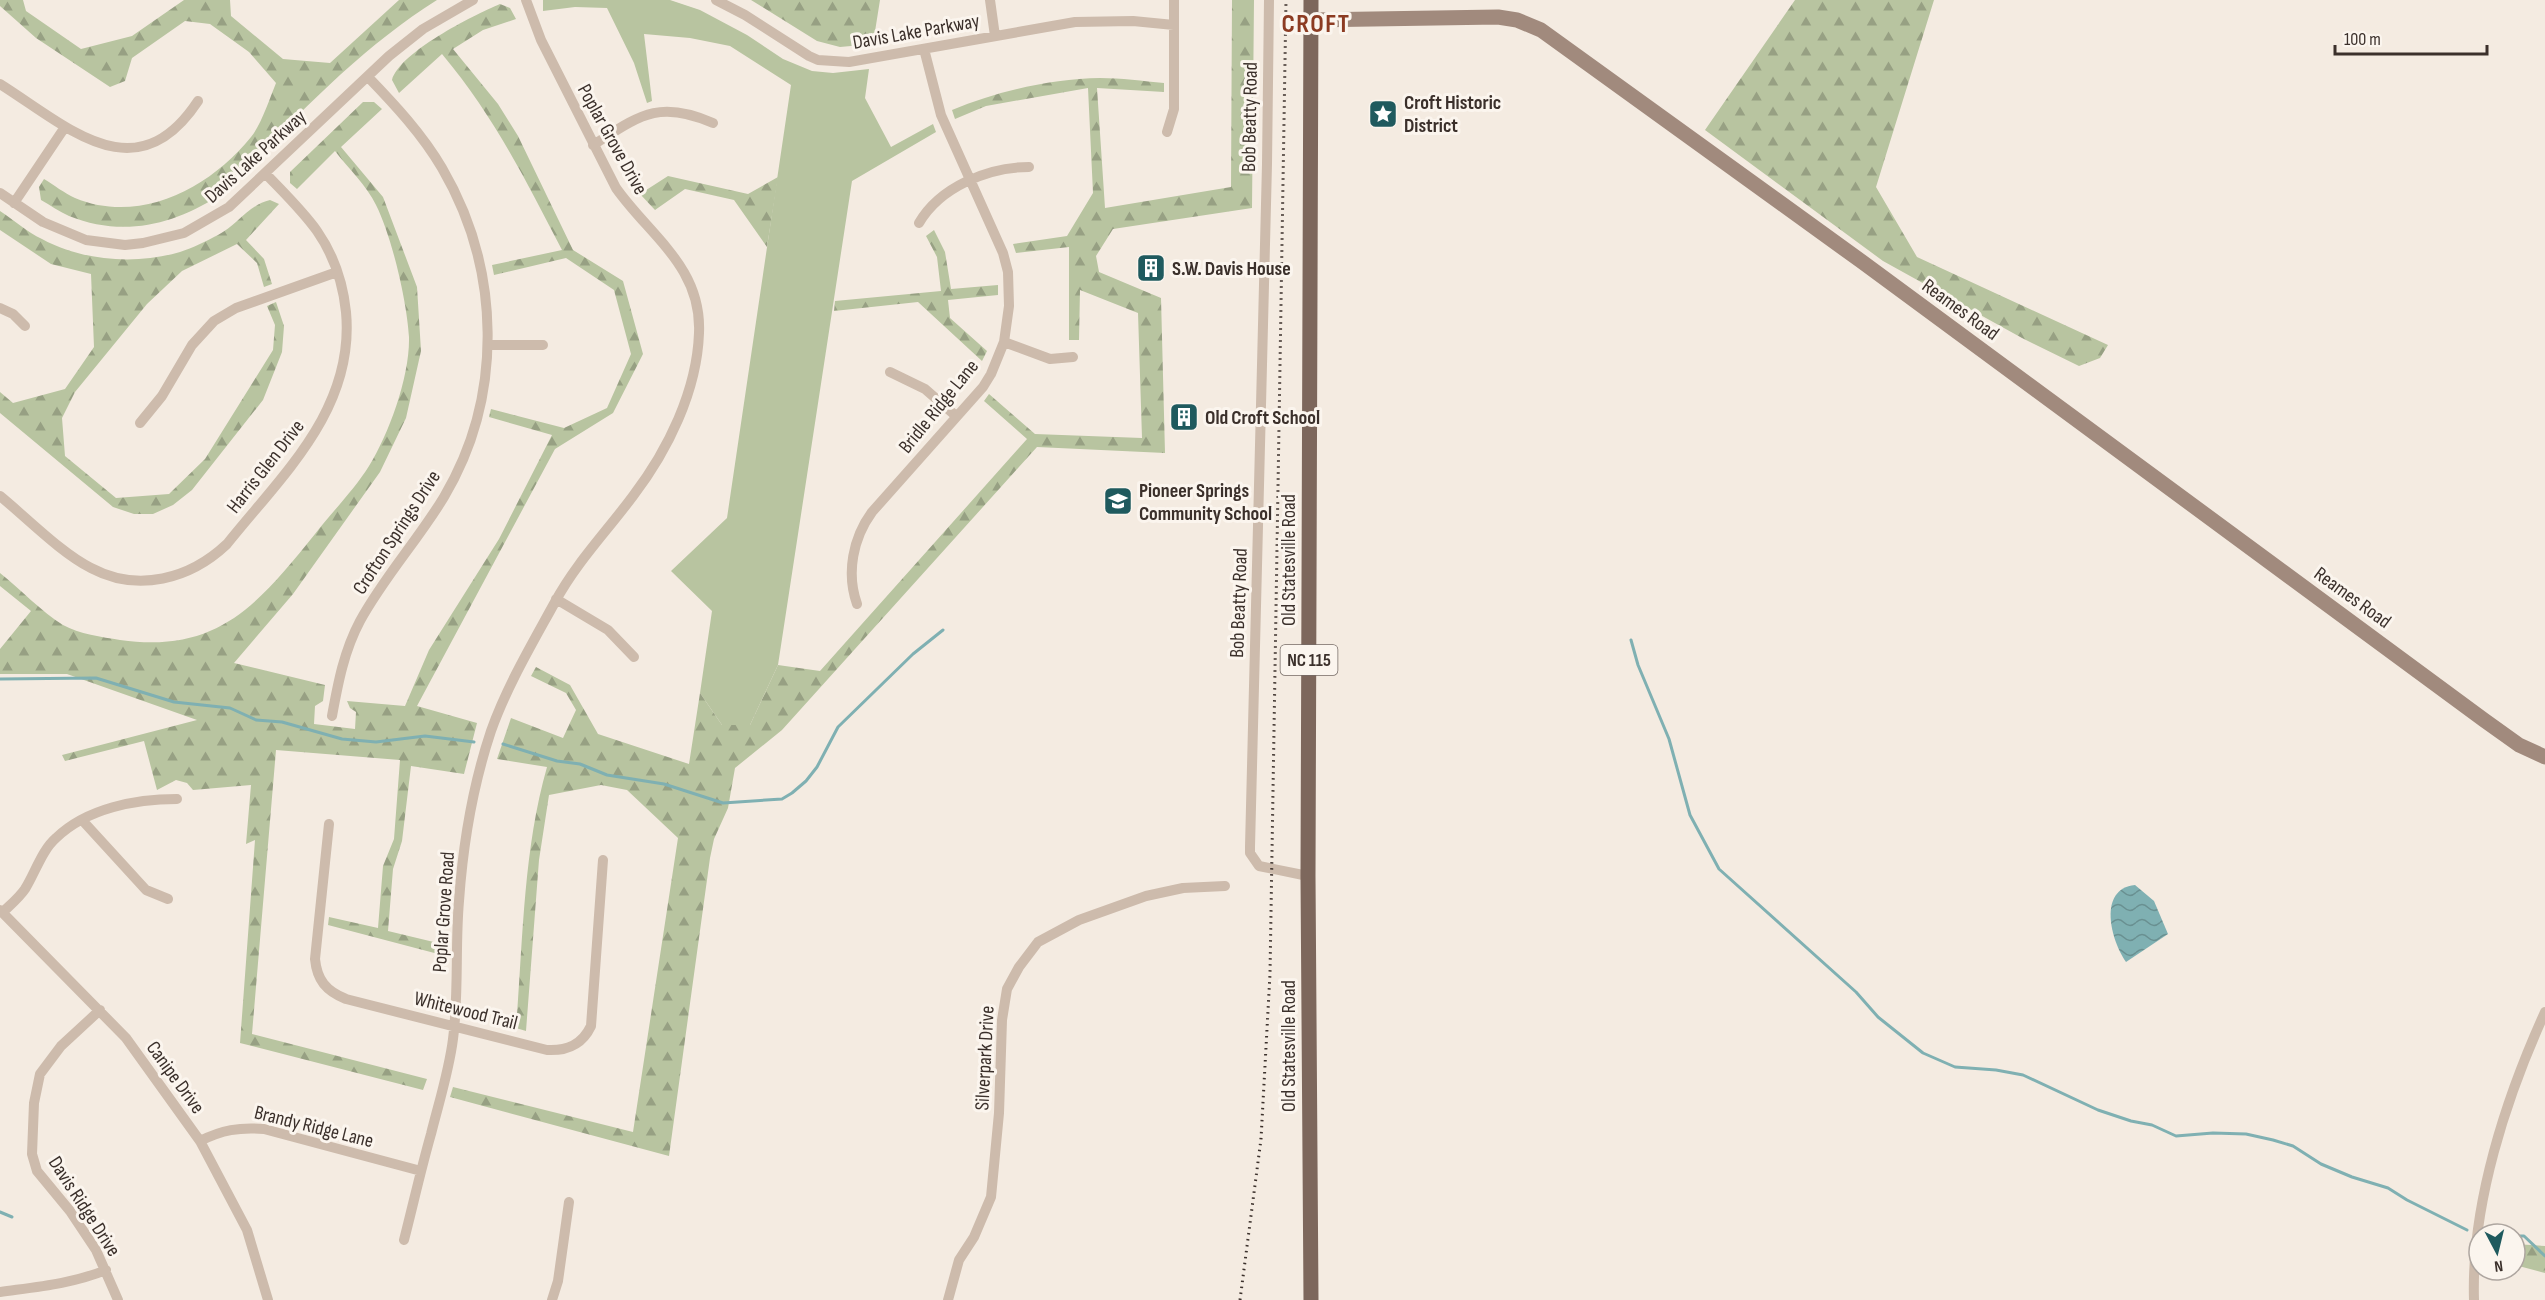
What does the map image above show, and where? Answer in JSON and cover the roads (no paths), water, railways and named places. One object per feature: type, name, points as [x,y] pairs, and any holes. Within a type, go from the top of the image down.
[{"type":"main road","name":"Old Statesville Road","points":[[1311,0],[1308,876],[1311,1300]]},
{"type":"main road","name":"Reames Road","points":[[1310,20],[1498,17],[1517,20],[1541,30],[1853,255],[2484,720],[2519,745],[2545,757]]},
{"type":"street","name":"Davis Lake Parkway","points":[[0,193],[53,228],[86,240],[105,243],[143,243],[164,240],[199,227],[229,207],[368,77],[423,29],[473,0]]},
{"type":"street","name":"Poplar Grove Drive","points":[[526,0],[541,40],[616,188],[631,209],[686,272],[698,303],[697,356],[687,398],[658,458],[634,496],[568,579],[556,599]]},
{"type":"street","name":"Davis Lake Parkway","points":[[716,0],[746,15],[795,50],[818,60],[849,62],[1075,21],[1174,24]]},
{"type":"street","points":[[990,0],[995,36]]},
{"type":"street","points":[[1167,132],[1174,109],[1174,0]]},
{"type":"street","name":"Bob Beatty Road","points":[[1269,0],[1250,847],[1259,866],[1308,876]]},
{"type":"street","name":"Bridle Ridge Lane","points":[[857,604],[852,586],[852,571],[861,529],[872,512],[983,387],[1004,342],[1010,306],[1008,272],[1003,253],[939,107],[924,49]]},
{"type":"street","name":"Crofton Springs Drive","points":[[332,716],[345,655],[360,621],[434,513],[462,460],[480,408],[489,345],[480,264],[473,237],[456,193],[420,134],[368,77]]},
{"type":"street","points":[[0,84],[82,137],[106,146],[137,147],[154,142],[170,134],[186,119],[198,101]]},
{"type":"street","points":[[593,145],[626,124],[656,112],[681,111],[712,123]]},
{"type":"street","points":[[14,203],[65,127]]},
{"type":"street","points":[[919,223],[934,202],[971,180],[999,170],[1029,167]]},
{"type":"street","name":"Harris Glen Drive","points":[[0,496],[75,558],[106,575],[138,581],[178,575],[199,566],[227,544],[304,448],[330,407],[339,385],[347,343],[345,306],[337,272],[318,232],[265,173]]},
{"type":"street","points":[[141,423],[162,396],[192,345],[214,321],[236,308],[337,272]]},
{"type":"street","points":[[0,308],[13,314],[25,326]]},
{"type":"street","points":[[1004,342],[1050,359],[1073,357]]},
{"type":"street","points":[[489,345],[543,345]]},
{"type":"street","points":[[890,372],[925,389],[956,416]]},
{"type":"street","points":[[556,599],[608,630],[634,657]]},
{"type":"street","name":"Poplar Grove Road","points":[[404,1240],[448,1066],[455,1026],[459,900],[478,775],[506,694],[556,599]]},
{"type":"street","points":[[1,912],[24,891],[55,838],[81,820],[100,811],[150,799],[177,799]]},
{"type":"street","points":[[81,820],[146,891],[168,899]]},
{"type":"street","name":"Whitewood Trail","points":[[329,824],[315,959],[319,980],[329,992],[346,999],[547,1050],[569,1049],[585,1038],[591,1026],[603,860]]},
{"type":"street","name":"Silverpark Drive","points":[[948,1300],[959,1260],[974,1237],[991,1197],[999,1113],[1002,1020],[1007,989],[1019,967],[1038,942],[1079,920],[1146,896],[1183,888],[1225,886]]},
{"type":"street","name":"Canipe Drive","points":[[1,912],[126,1038],[200,1141],[247,1230],[268,1300]]},
{"type":"street","name":"Davis Ridge Drive","points":[[100,1010],[61,1046],[40,1074],[34,1103],[32,1142],[37,1171],[83,1229],[106,1270],[118,1300]]},
{"type":"street","points":[[2474,1300],[2479,1223],[2493,1161],[2525,1055],[2545,1012]]},
{"type":"street","name":"Brandy Ridge Lane","points":[[200,1141],[214,1134],[241,1127],[264,1129],[421,1171]]},
{"type":"street","points":[[552,1300],[558,1281],[569,1202]]},
{"type":"street","points":[[0,1292],[84,1279],[106,1270]]},
{"type":"water","points":[[2135,885],[2154,901],[2168,934],[2126,962],[2112,929],[2111,906],[2115,896],[2123,889]]},
{"type":"waterway","points":[[503,744],[557,761],[580,764],[607,775],[664,784],[723,803],[782,799],[806,781],[817,767],[838,727],[913,654],[943,630]]},
{"type":"waterway","points":[[1631,640],[1638,665],[1669,739],[1690,815],[1719,869],[1856,992],[1878,1017],[1923,1053],[1955,1067],[1996,1070],[2023,1075],[2098,1110],[2152,1125],[2176,1136],[2213,1133],[2246,1134],[2293,1146],[2321,1164],[2388,1188],[2467,1230]]},
{"type":"waterway","points":[[0,679],[96,678],[174,702],[230,708],[256,720],[282,722],[342,739],[376,742],[425,736],[474,742]]},
{"type":"waterway","points":[[0,1212],[12,1217]]},
{"type":"waterway","points":[[2527,1239],[2545,1256]]},
{"type":"railway","points":[[1240,1300],[1261,1139],[1270,974],[1286,0]]},
{"type":"place","name":"Croft Historic District","points":[[1383,114]]},
{"type":"place","name":"S.W. Davis House","points":[[1151,268]]},
{"type":"place","name":"Old Croft School","points":[[1184,417]]},
{"type":"place","name":"Pioneer Springs Community School","points":[[1118,501]]},
{"type":"district","name":"CROFT","points":[[1316,23]]}]
